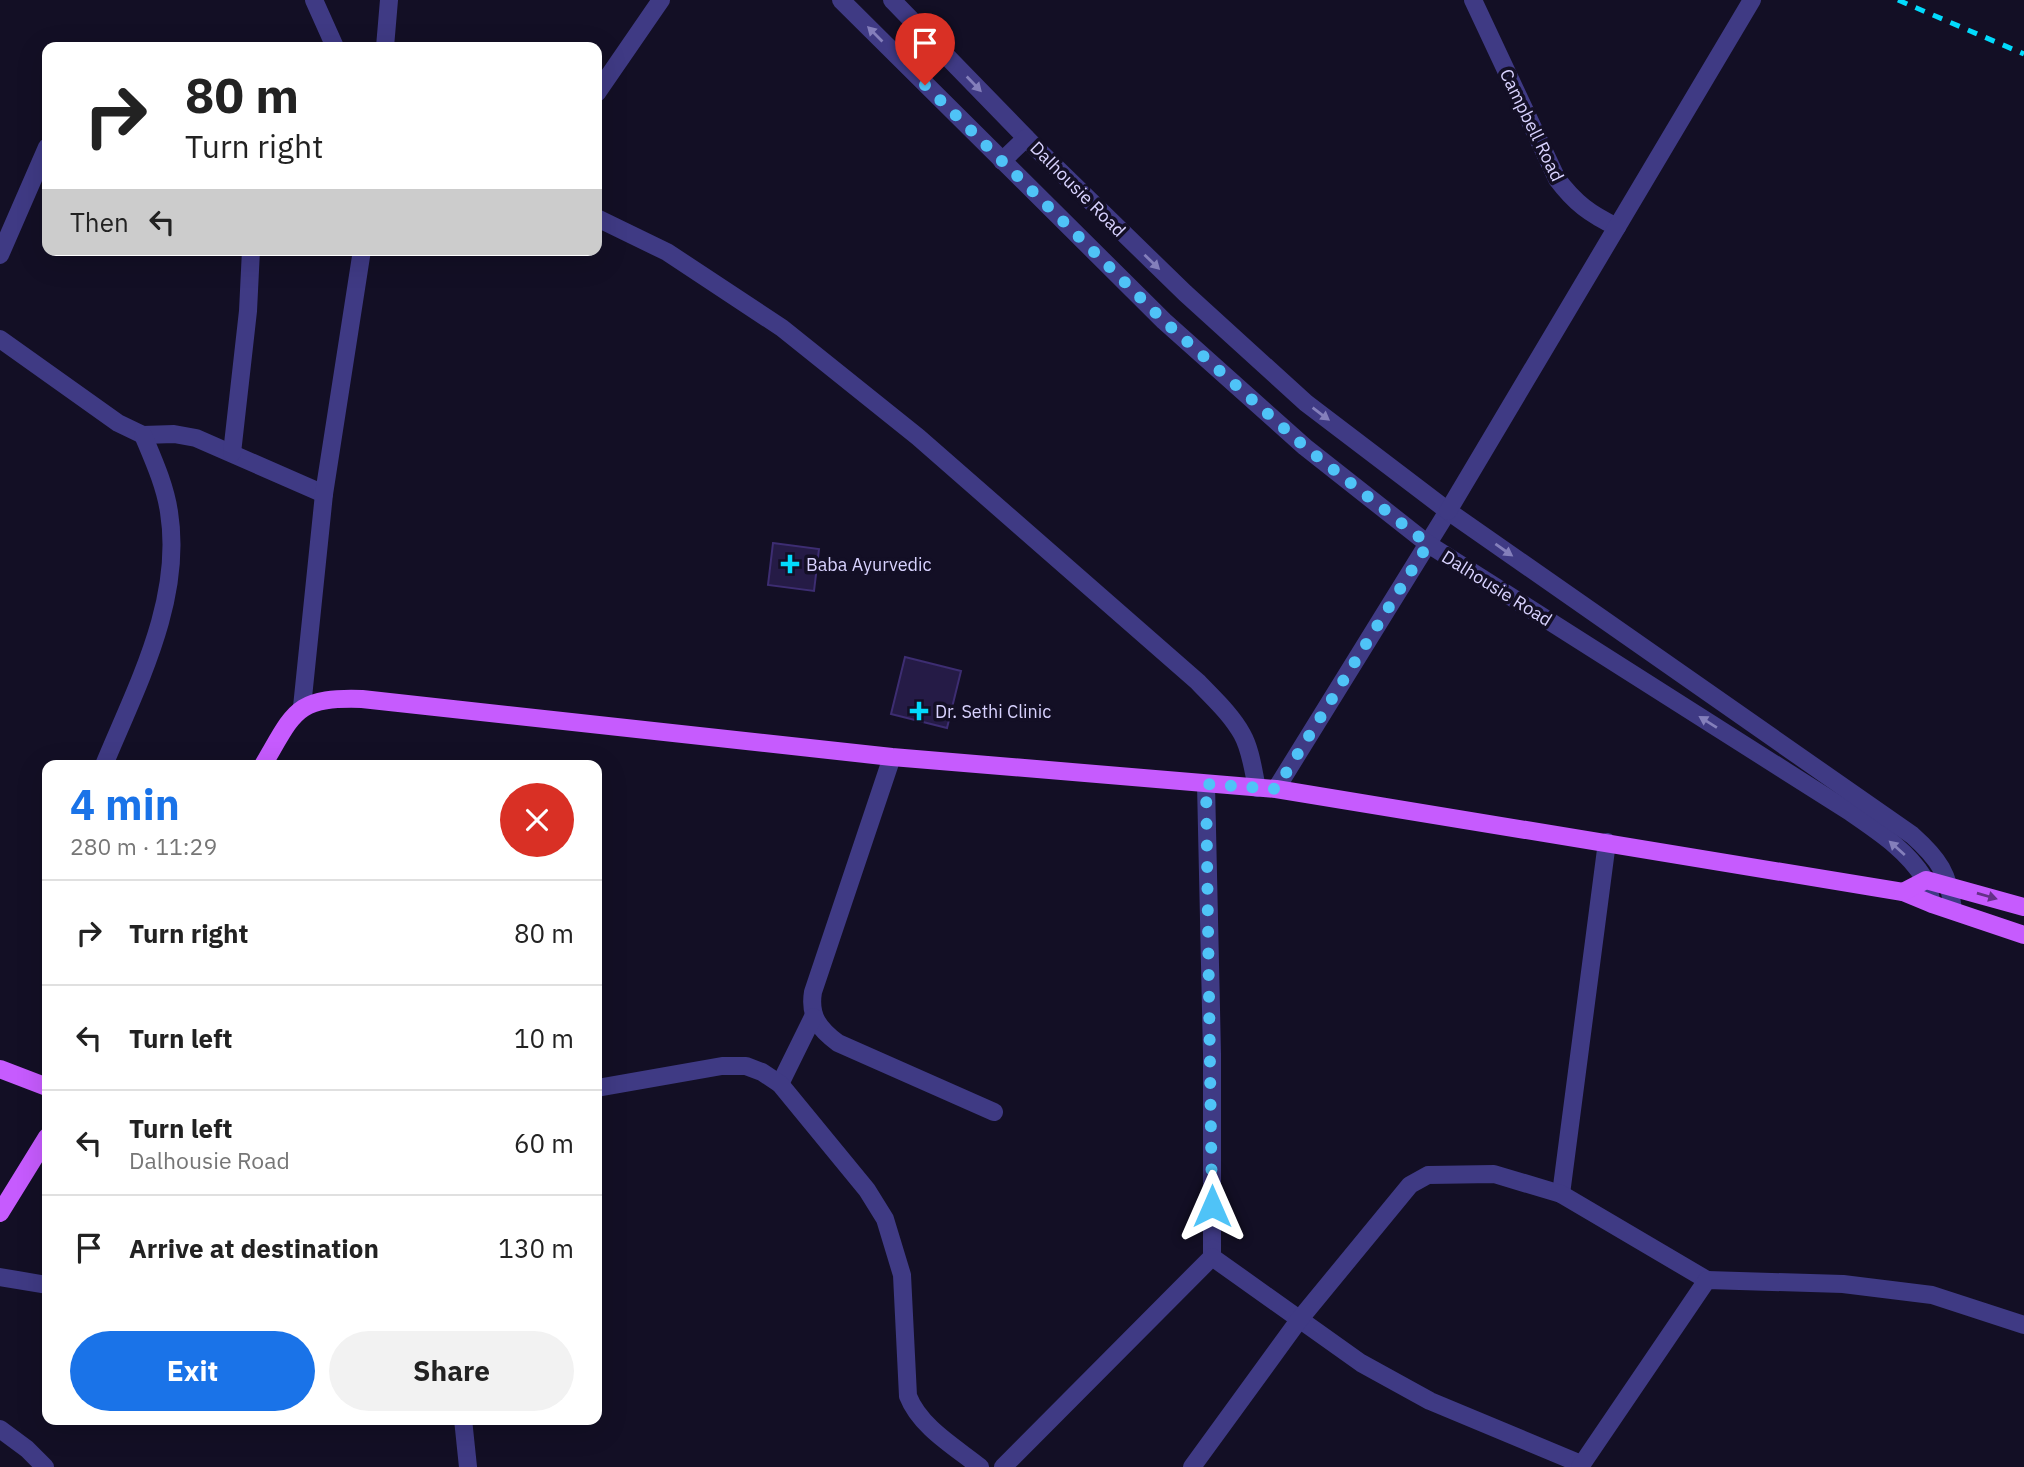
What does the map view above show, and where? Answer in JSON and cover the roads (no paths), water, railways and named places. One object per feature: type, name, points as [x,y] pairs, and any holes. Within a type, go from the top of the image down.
[{"type":"main road","points":[[266,760],[287,725],[302,707],[330,698],[362,699],[892,757],[1276,789],[1903,892],[2024,935]]},
{"type":"main road","points":[[1903,892],[1926,880],[2024,907]]},
{"type":"main road","points":[[0,1069],[42,1085]]},
{"type":"main road","points":[[0,1213],[42,1145]]},
{"type":"street","points":[[314,0],[333,42]]},
{"type":"street","points":[[385,42],[388,0]]},
{"type":"street","points":[[602,86],[661,0]]},
{"type":"street","name":"Dalhousie Road","points":[[841,0],[1164,321],[1305,447],[1428,544],[1850,812],[1898,848],[1926,880],[1933,904]]},
{"type":"street","name":"Dalhousie Road","points":[[892,0],[1026,138],[1185,293],[1306,402],[1448,511],[1912,835],[1932,852],[1950,886],[1954,910]]},
{"type":"street","name":"Campbell Road","points":[[1473,0],[1557,179],[1588,214],[1617,227]]},
{"type":"street","points":[[1276,789],[1448,511],[1752,0]]},
{"type":"street","points":[[1002,161],[1026,138]]},
{"type":"street","points":[[0,255],[42,158]]},
{"type":"street","points":[[602,220],[667,252],[782,328],[918,437],[1198,682],[1242,734],[1257,788]]},
{"type":"street","points":[[232,453],[248,310],[251,256]]},
{"type":"street","points":[[302,707],[324,494],[361,256]]},
{"type":"street","points":[[0,339],[98,411],[144,435],[174,434],[195,438],[324,494]]},
{"type":"street","points":[[106,760],[150,653],[162,617],[169,578],[169,510],[144,435]]},
{"type":"street","points":[[892,757],[813,992],[813,1017],[824,1032],[838,1043],[994,1112]]},
{"type":"street","points":[[1003,1467],[1212,1257],[1212,1054],[1206,784]]},
{"type":"street","points":[[1561,1194],[1607,842]]},
{"type":"street","points":[[780,1084],[813,1017]]},
{"type":"street","points":[[602,1087],[722,1066],[746,1066],[762,1072],[780,1084],[867,1190],[885,1219],[902,1275],[908,1396],[912,1407],[920,1418],[980,1467]]},
{"type":"street","points":[[1192,1467],[1299,1320],[1410,1185],[1428,1175],[1494,1174],[1561,1194],[1707,1280],[1843,1284],[1932,1295],[2024,1325]]},
{"type":"street","points":[[1212,1257],[1361,1363],[1430,1401],[1581,1466],[1707,1280]]},
{"type":"street","points":[[0,1277],[42,1284]]},
{"type":"street","points":[[464,1425],[468,1467]]},
{"type":"street","points":[[0,1429],[44,1467]]},
{"type":"railway","points":[[1898,0],[2024,54]]},
{"type":"place","name":"Baba Ayurvedic","points":[[790,564]]},
{"type":"place","name":"Dr. Sethi Clinic","points":[[919,711]]}]
